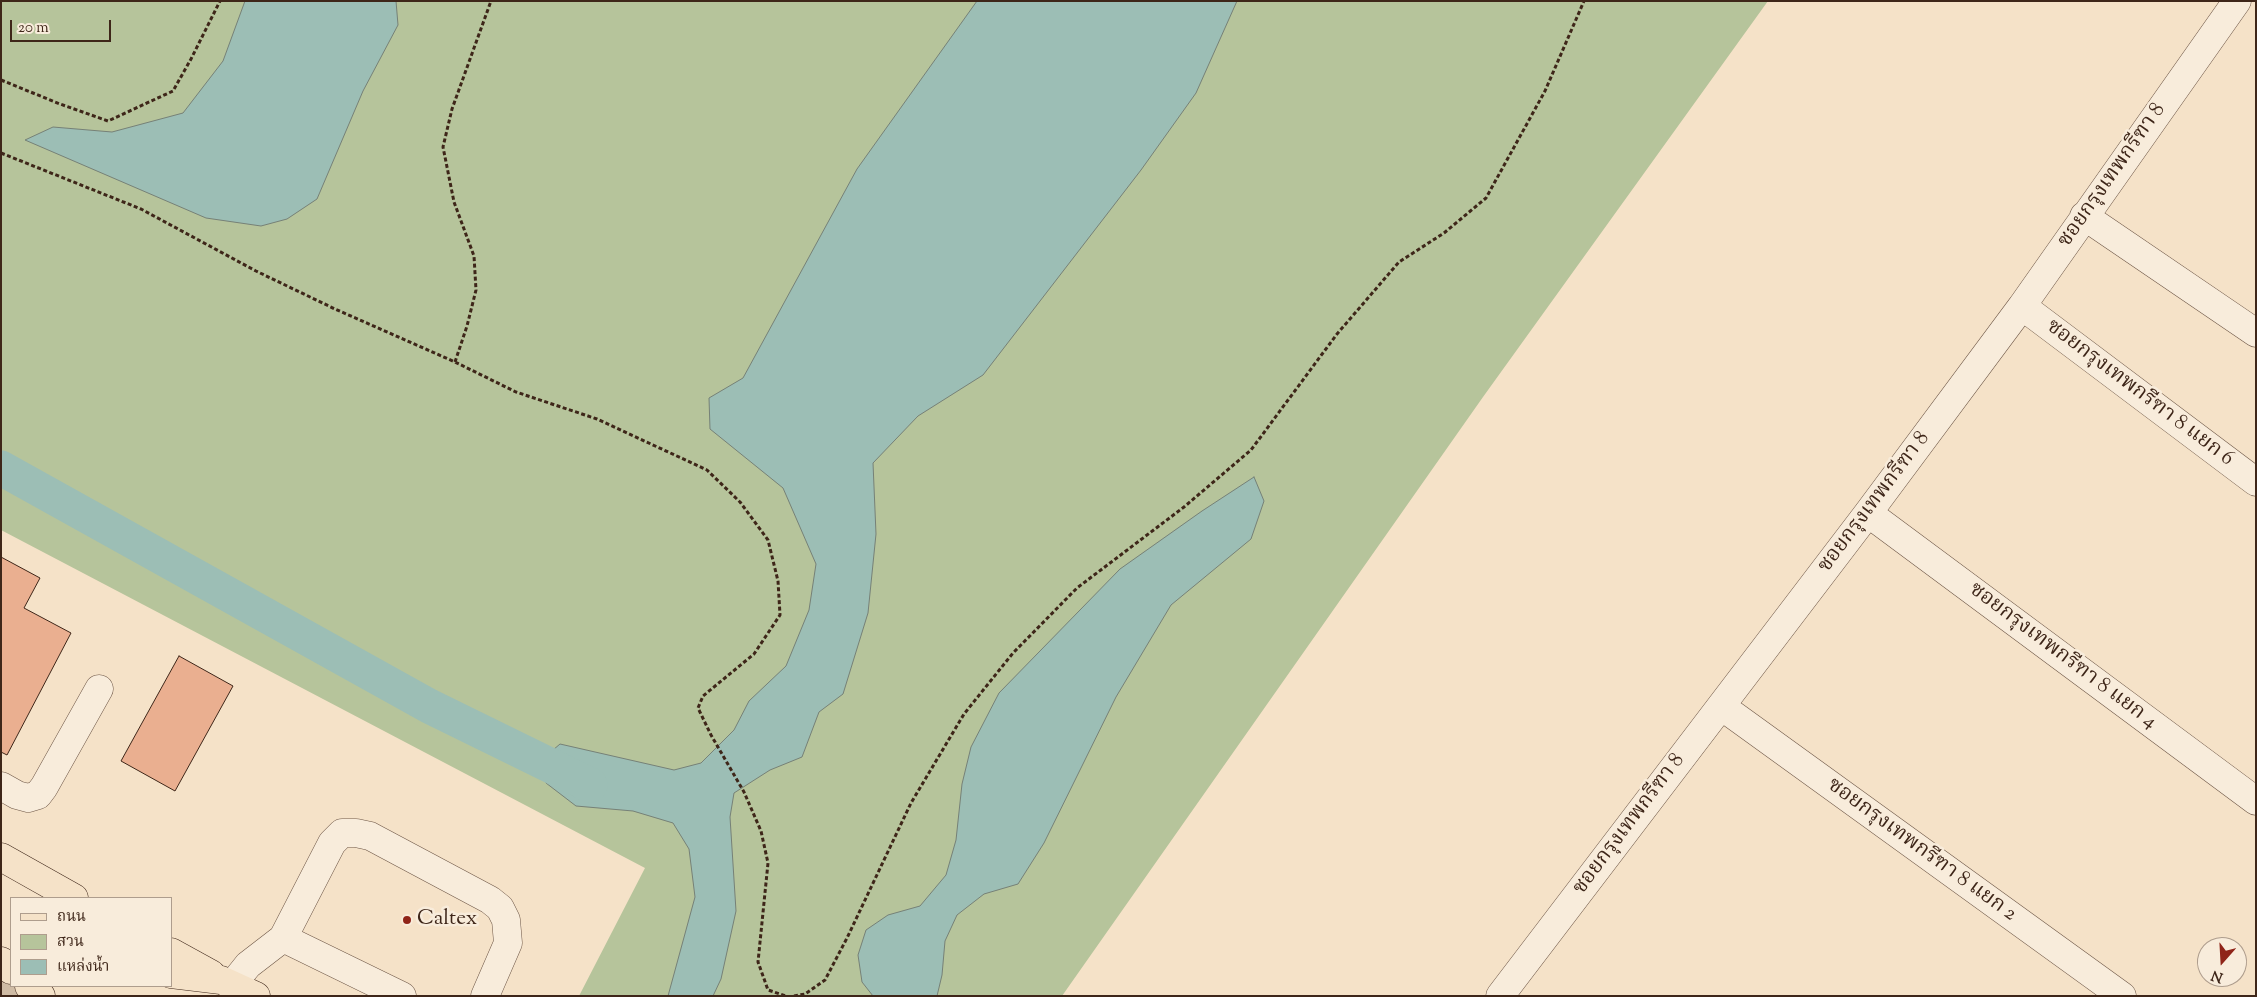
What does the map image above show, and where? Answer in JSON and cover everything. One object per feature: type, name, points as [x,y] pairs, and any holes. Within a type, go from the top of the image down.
[{"type":"main road","points":[[1,858],[72,897]]},
{"type":"main road","points":[[172,953],[256,996]]},
{"type":"main road","points":[[1,960],[10,969]]},
{"type":"main road","points":[[172,974],[226,982]]},
{"type":"main road","points":[[30,987],[41,996]]},
{"type":"street","name":"ซอยกรุงเทพกรีฑา 8","points":[[1500,996],[1868,513],[2022,306],[2237,1]]},
{"type":"street","points":[[2084,216],[2256,333]]},
{"type":"street","name":"ซอยกรุงเทพกรีฑา 8 แยก 6","points":[[2022,306],[2256,482]]},
{"type":"street","name":"ซอยกรุงเทพกรีฑา 8 แยก 4","points":[[1868,513],[2256,801]]},
{"type":"street","points":[[1,786],[17,795],[28,798],[38,795],[99,689]]},
{"type":"street","name":"ซอยกรุงเทพกรีฑา 8 แยก 2","points":[[1721,706],[2122,996]]},
{"type":"street","points":[[226,982],[283,938],[332,843],[342,833],[370,836],[490,900],[500,908],[506,920],[508,943],[485,996]]},
{"type":"street","points":[[283,938],[402,996]]},
{"type":"path","points":[[1,80],[108,121],[173,91],[192,59],[220,1]]},
{"type":"path","points":[[455,362],[476,290],[474,256],[454,202],[443,147],[452,109],[491,1]]},
{"type":"path","points":[[794,996],[805,994],[824,980],[847,938],[911,803],[964,714],[1013,653],[1077,588],[1184,507],[1251,450],[1337,334],[1399,262],[1444,233],[1486,198],[1545,91],[1584,1]]},
{"type":"path","points":[[1,153],[141,209],[256,271],[516,392],[597,419],[706,470],[740,502],[768,540],[778,581],[780,615],[754,654],[703,696],[698,708],[711,735],[744,792],[761,831],[768,863],[758,962],[768,990],[786,996]]},
{"type":"green space","points":[[1,1],[1768,1],[1483,397],[1062,996],[579,996],[645,868],[1,530]]},
{"type":"water","points":[[245,1],[396,1],[398,25],[363,91],[317,199],[287,219],[261,226],[206,218],[25,140],[53,127],[112,132],[183,113],[223,61]]},
{"type":"water","points":[[977,1],[1237,1],[1196,93],[1141,170],[983,375],[918,416],[873,463],[876,534],[868,613],[843,694],[819,712],[802,757],[770,770],[734,793],[730,817],[736,911],[721,979],[713,996],[668,996],[695,897],[689,849],[673,823],[633,811],[576,806],[546,783],[546,756],[560,744],[674,770],[701,763],[734,730],[749,701],[786,666],[809,610],[816,564],[783,488],[710,429],[709,398],[743,378],[857,169]]},
{"type":"water","points":[[1254,477],[1264,501],[1251,539],[1171,605],[1116,697],[1044,843],[1018,884],[984,894],[957,915],[945,941],[942,975],[937,996],[873,996],[862,982],[858,955],[866,930],[888,915],[920,906],[946,875],[956,840],[962,784],[971,747],[999,693],[1120,569]]},
{"type":"building","points":[[1,557],[40,578],[24,608],[71,633],[7,755],[1,752]]},
{"type":"building","points":[[179,656],[233,686],[175,791],[121,761]]},
{"type":"waterway","points":[[1,468],[429,706],[590,785]]},
{"type":"tunnel","points":[[1,992],[41,996]]},
{"type":"place","name":"Caltex","points":[[407,920]]}]
